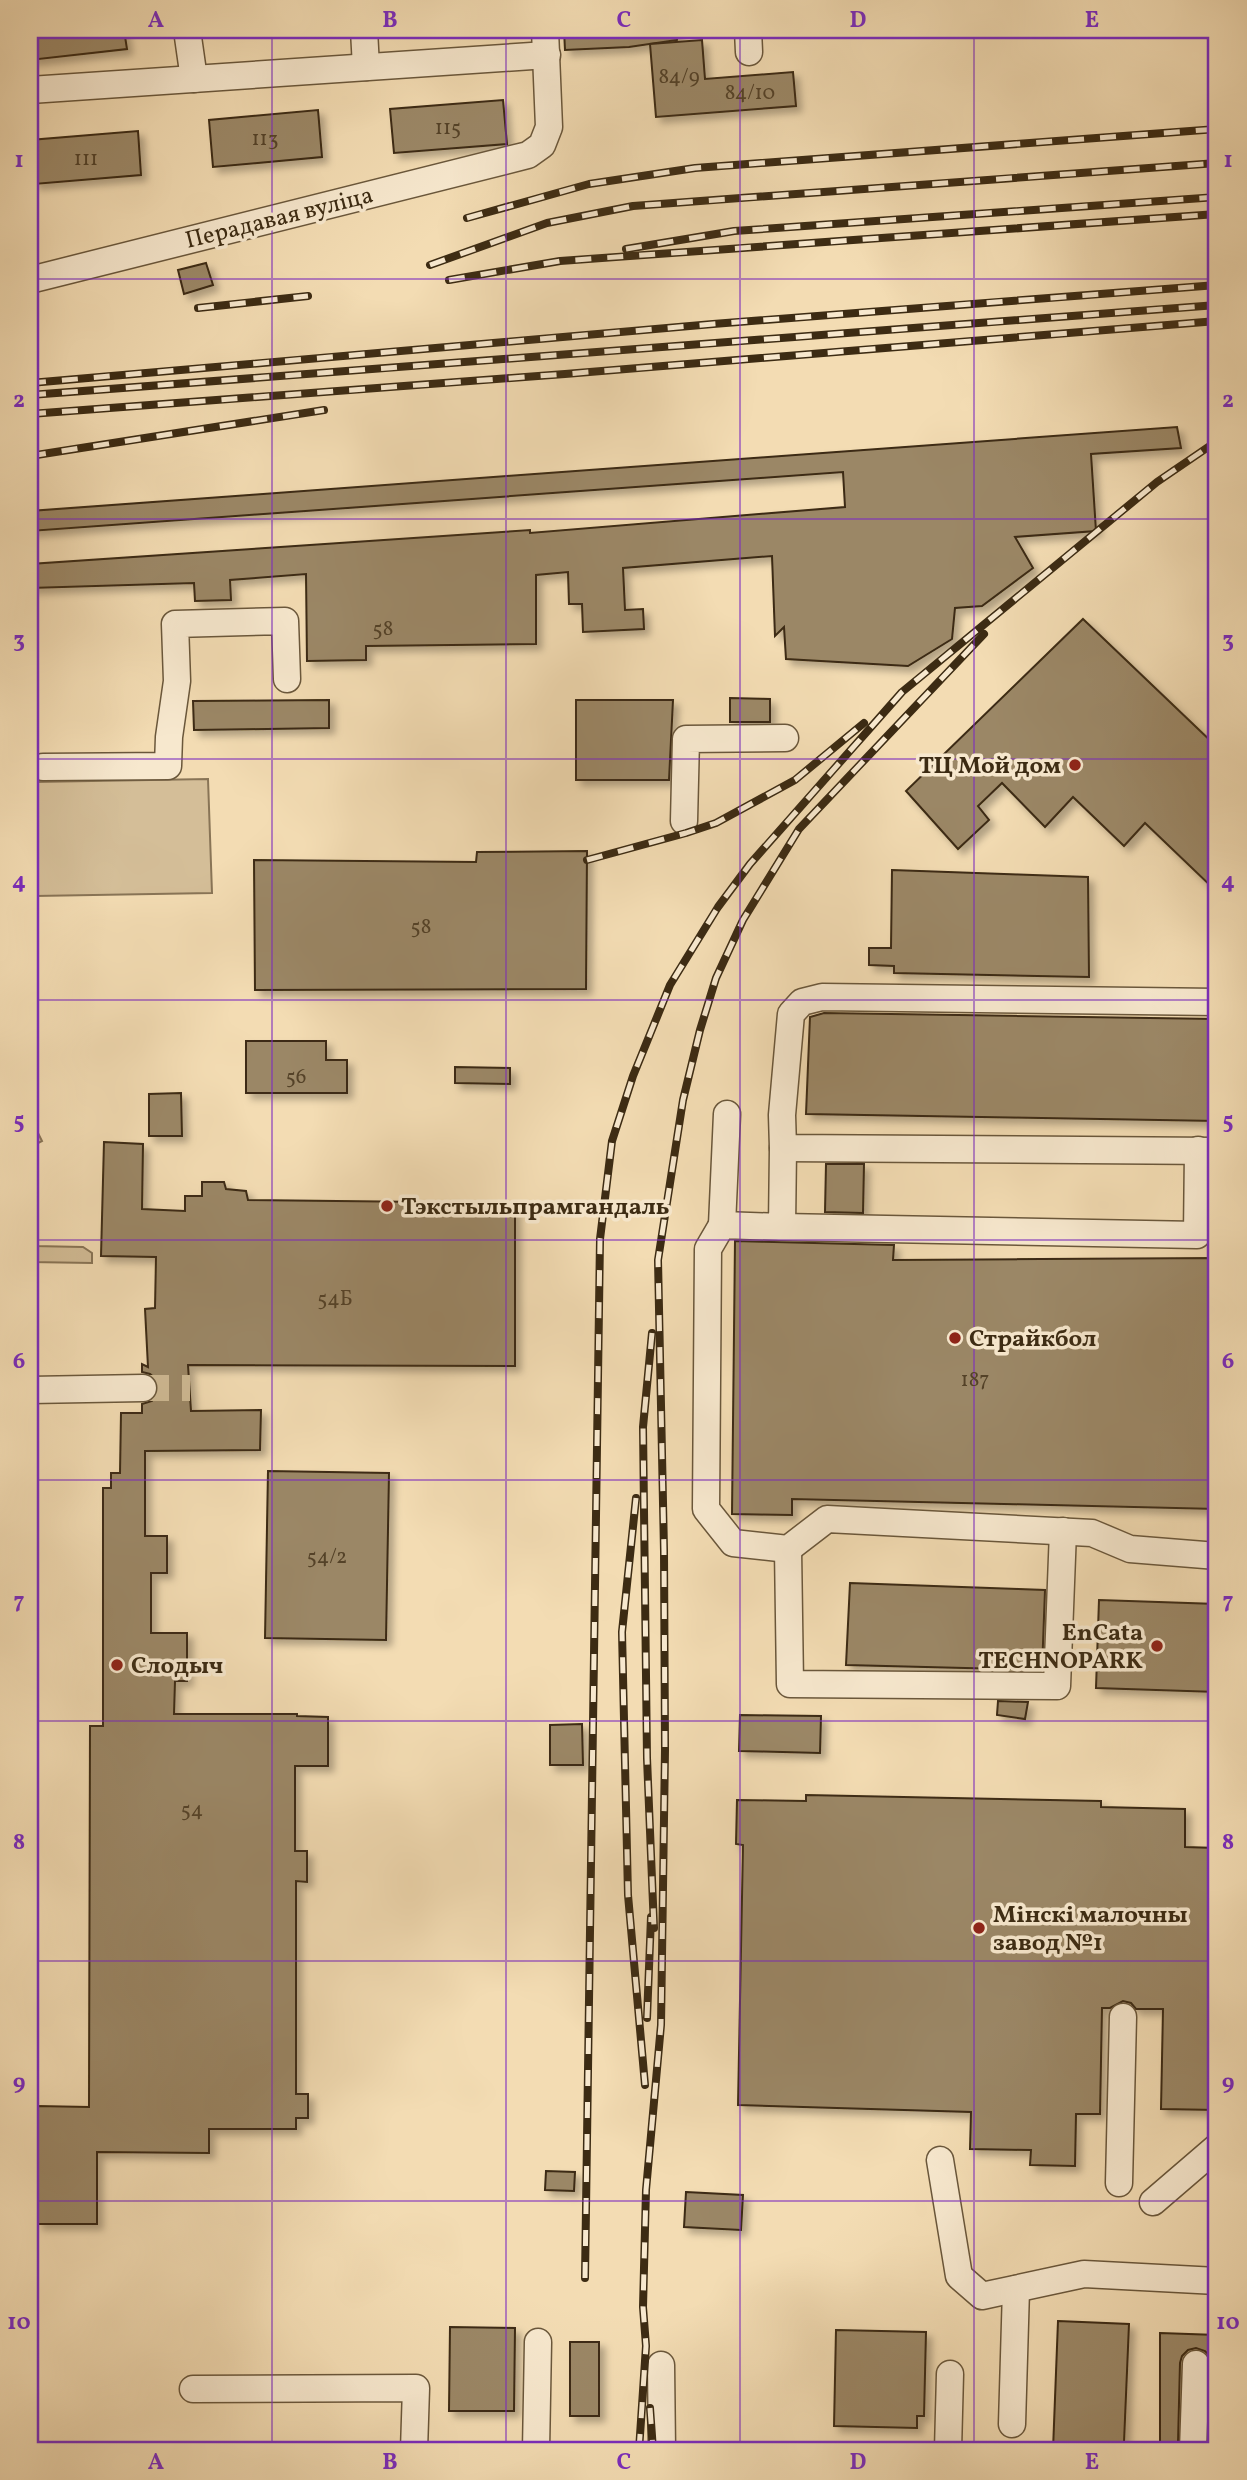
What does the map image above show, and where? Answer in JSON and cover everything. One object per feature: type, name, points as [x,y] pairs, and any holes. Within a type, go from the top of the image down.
[{"type":"street","points":[[187,30],[194,79]]},
{"type":"street","points":[[364,30],[366,67]]},
{"type":"street","points":[[30,90],[366,67],[546,43]]},
{"type":"street","name":"Перадавая вуліца","points":[[30,280],[528,155],[542,145],[549,127],[546,43]]},
{"type":"street","points":[[43,767],[168,766],[177,681],[175,625],[285,621],[287,679]]},
{"type":"street","points":[[684,821],[686,739],[785,737]]},
{"type":"street","points":[[782,1227],[782,1115],[791,1014],[802,1002],[822,997],[1217,1002]]},
{"type":"street","points":[[727,1114],[722,1225],[708,1249],[706,1509],[733,1543],[788,1549],[827,1520],[1092,1533],[1130,1549],[1217,1556]]},
{"type":"street","points":[[722,1225],[1197,1235],[1208,1151],[783,1148]]},
{"type":"street","points":[[30,1390],[143,1388]]},
{"type":"street","points":[[788,1549],[790,1685],[1057,1686],[1063,1531]]},
{"type":"street","points":[[1119,2183],[1123,2017]]},
{"type":"street","points":[[1153,2202],[1217,2147]]},
{"type":"street","points":[[940,2160],[959,2276],[982,2296],[1084,2274],[1217,2281]]},
{"type":"street","points":[[1012,2424],[1016,2289]]},
{"type":"street","points":[[536,2450],[538,2342]]},
{"type":"street","points":[[1193,2450],[1196,2364]]},
{"type":"street","points":[[661,2365],[662,2450]]},
{"type":"street","points":[[948,2450],[950,2374]]},
{"type":"street","points":[[193,2389],[416,2388],[414,2450]]},
{"type":"shaded area","points":[[208,779],[212,893],[35,896],[34,782]]},
{"type":"shaded area","points":[[30,1128],[37,1131],[42,1141],[36,1144],[34,1246],[83,1247],[92,1253],[92,1263],[30,1262]]},
{"type":"building","points":[[30,30],[124,30],[127,49],[30,60]]},
{"type":"building","points":[[564,30],[677,30],[677,40],[629,47],[565,50]]},
{"type":"building","points":[[702,40],[705,79],[793,72],[796,106],[656,117],[650,44]]},
{"type":"building","points":[[503,100],[507,144],[394,153],[390,109]]},
{"type":"building","points":[[318,110],[322,157],[213,167],[209,120]]},
{"type":"building","points":[[138,131],[141,175],[34,184],[30,140]]},
{"type":"building","points":[[206,263],[213,285],[184,294],[178,270]]},
{"type":"building","points":[[1177,427],[1181,448],[1091,454],[1096,531],[1015,537],[1033,568],[982,606],[955,608],[952,639],[908,666],[786,659],[784,627],[775,636],[772,556],[623,568],[625,610],[643,609],[644,629],[583,632],[582,604],[569,604],[568,572],[536,575],[536,644],[366,646],[366,660],[307,661],[306,574],[230,580],[231,600],[195,601],[194,583],[30,588],[30,564],[530,530],[530,533],[845,507],[843,472],[30,531],[30,511]]},
{"type":"building","name":"ТЦ Мой дом","points":[[1083,619],[1217,747],[1217,892],[1145,823],[1124,846],[1073,797],[1045,827],[1002,783],[978,806],[989,820],[958,849],[906,791]]},
{"type":"building","points":[[730,698],[770,699],[770,722],[730,722]]},
{"type":"building","points":[[329,700],[329,728],[194,730],[193,701]]},
{"type":"building","points":[[576,700],[673,700],[669,780],[576,780]]},
{"type":"building","points":[[587,851],[586,989],[255,990],[254,860],[476,862],[477,852]]},
{"type":"building","points":[[892,870],[1088,877],[1089,977],[894,973],[894,966],[869,965],[869,948],[891,948]]},
{"type":"building","points":[[824,1013],[1217,1019],[1217,1121],[806,1114],[810,1017]]},
{"type":"building","points":[[246,1041],[326,1041],[326,1060],[347,1060],[347,1093],[246,1093]]},
{"type":"building","points":[[455,1067],[510,1068],[510,1084],[455,1083]]},
{"type":"building","points":[[181,1093],[182,1136],[149,1136],[149,1094]]},
{"type":"building","points":[[104,1142],[143,1144],[142,1209],[185,1211],[185,1196],[202,1196],[202,1182],[224,1182],[226,1189],[246,1191],[248,1200],[515,1203],[515,1366],[188,1365],[191,1411],[261,1410],[260,1450],[145,1451],[145,1536],[167,1536],[167,1573],[151,1573],[151,1633],[187,1633],[187,1681],[175,1681],[174,1714],[297,1714],[328,1717],[328,1766],[295,1766],[295,1851],[307,1851],[307,1882],[296,1881],[296,2094],[308,2094],[308,2118],[296,2118],[296,2129],[209,2129],[209,2153],[97,2152],[97,2224],[37,2224],[37,2106],[89,2107],[90,1726],[103,1726],[103,1488],[111,1488],[111,1473],[120,1473],[121,1413],[142,1413],[142,1404],[152,1401],[159,1388],[156,1379],[142,1372],[142,1364],[148,1367],[145,1309],[155,1308],[156,1257],[101,1256]]},
{"type":"building","points":[[826,1164],[864,1164],[863,1213],[825,1212]]},
{"type":"building","points":[[735,1241],[894,1245],[893,1260],[1217,1258],[1217,1509],[792,1499],[792,1515],[732,1514]]},
{"type":"building","points":[[268,1471],[389,1473],[386,1640],[265,1638]]},
{"type":"building","points":[[850,1583],[1045,1590],[1042,1670],[846,1665]]},
{"type":"building","name":"EnCata TECHNOPARK","points":[[1099,1600],[1217,1604],[1217,1692],[1096,1688]]},
{"type":"building","points":[[998,1701],[1028,1702],[1025,1719],[997,1715]]},
{"type":"building","points":[[740,1715],[821,1716],[820,1753],[739,1751]]},
{"type":"building","points":[[582,1724],[583,1765],[550,1765],[550,1725]]},
{"type":"building","name":"Мінскі малочны завод №1","points":[[806,1795],[1101,1801],[1101,1807],[1185,1809],[1185,1847],[1217,1848],[1217,2110],[1161,2109],[1163,2009],[1136,2009],[1131,2003],[1123,2001],[1110,2008],[1102,2008],[1100,2114],[1076,2114],[1075,2166],[1030,2165],[1031,2150],[970,2149],[971,2112],[738,2105],[743,1845],[736,1844],[737,1800],[806,1801]]},
{"type":"building","points":[[546,2171],[575,2172],[574,2191],[545,2190]]},
{"type":"building","points":[[686,2192],[743,2195],[741,2230],[684,2227]]},
{"type":"building","points":[[1058,2321],[1129,2324],[1124,2442],[1116,2442],[1115,2450],[1053,2450]]},
{"type":"building","points":[[450,2327],[515,2328],[514,2411],[449,2411]]},
{"type":"building","points":[[836,2330],[926,2332],[924,2416],[917,2416],[917,2428],[834,2426]]},
{"type":"building","points":[[1160,2333],[1217,2335],[1217,2443],[1209,2443],[1212,2364],[1205,2351],[1196,2348],[1188,2350],[1180,2363],[1178,2443],[1160,2443]]},
{"type":"building","points":[[570,2342],[599,2342],[599,2416],[570,2416]]},
{"type":"tunnel","points":[[143,1388],[190,1388]]},
{"type":"railway","points":[[467,218],[589,184],[695,168],[1217,129]]},
{"type":"railway","points":[[430,265],[547,223],[633,206],[1217,163]]},
{"type":"railway","points":[[626,249],[734,231],[1217,197]]},
{"type":"railway","points":[[449,280],[560,261],[1217,214]]},
{"type":"railway","points":[[30,383],[713,324],[1217,285]]},
{"type":"railway","points":[[198,308],[308,296]]},
{"type":"railway","points":[[30,395],[1217,305]]},
{"type":"railway","points":[[30,414],[1217,321]]},
{"type":"railway","points":[[30,456],[324,410]]},
{"type":"railway","points":[[585,2278],[600,1239],[612,1141],[633,1076],[670,985],[718,907],[750,864],[902,692],[1157,482],[1217,441]]},
{"type":"railway","points":[[639,2450],[646,2346],[643,2307],[646,2190],[661,2025],[665,1750],[658,1260],[683,1100],[716,978],[743,920],[799,829],[984,634]]},
{"type":"railway","points":[[587,860],[716,823],[795,780],[864,723]]},
{"type":"railway","points":[[652,1333],[643,1427],[647,1758],[654,1928]]},
{"type":"railway","points":[[636,1498],[622,1632],[628,1895],[645,2085]]},
{"type":"railway","points":[[647,2018],[651,1917]]},
{"type":"railway","points":[[650,2408],[653,2450]]},
{"type":"place","name":"ТЦ Мой дом","points":[[1075,765]]},
{"type":"place","name":"Тэкстыльпрамгандаль","points":[[387,1206]]},
{"type":"place","name":"Страйкбол","points":[[955,1338]]},
{"type":"place","name":"EnCata TECHNOPARK","points":[[1157,1646]]},
{"type":"place","name":"Слодыч","points":[[117,1665]]},
{"type":"place","name":"Мінскі малочны завод №1","points":[[979,1928]]}]
